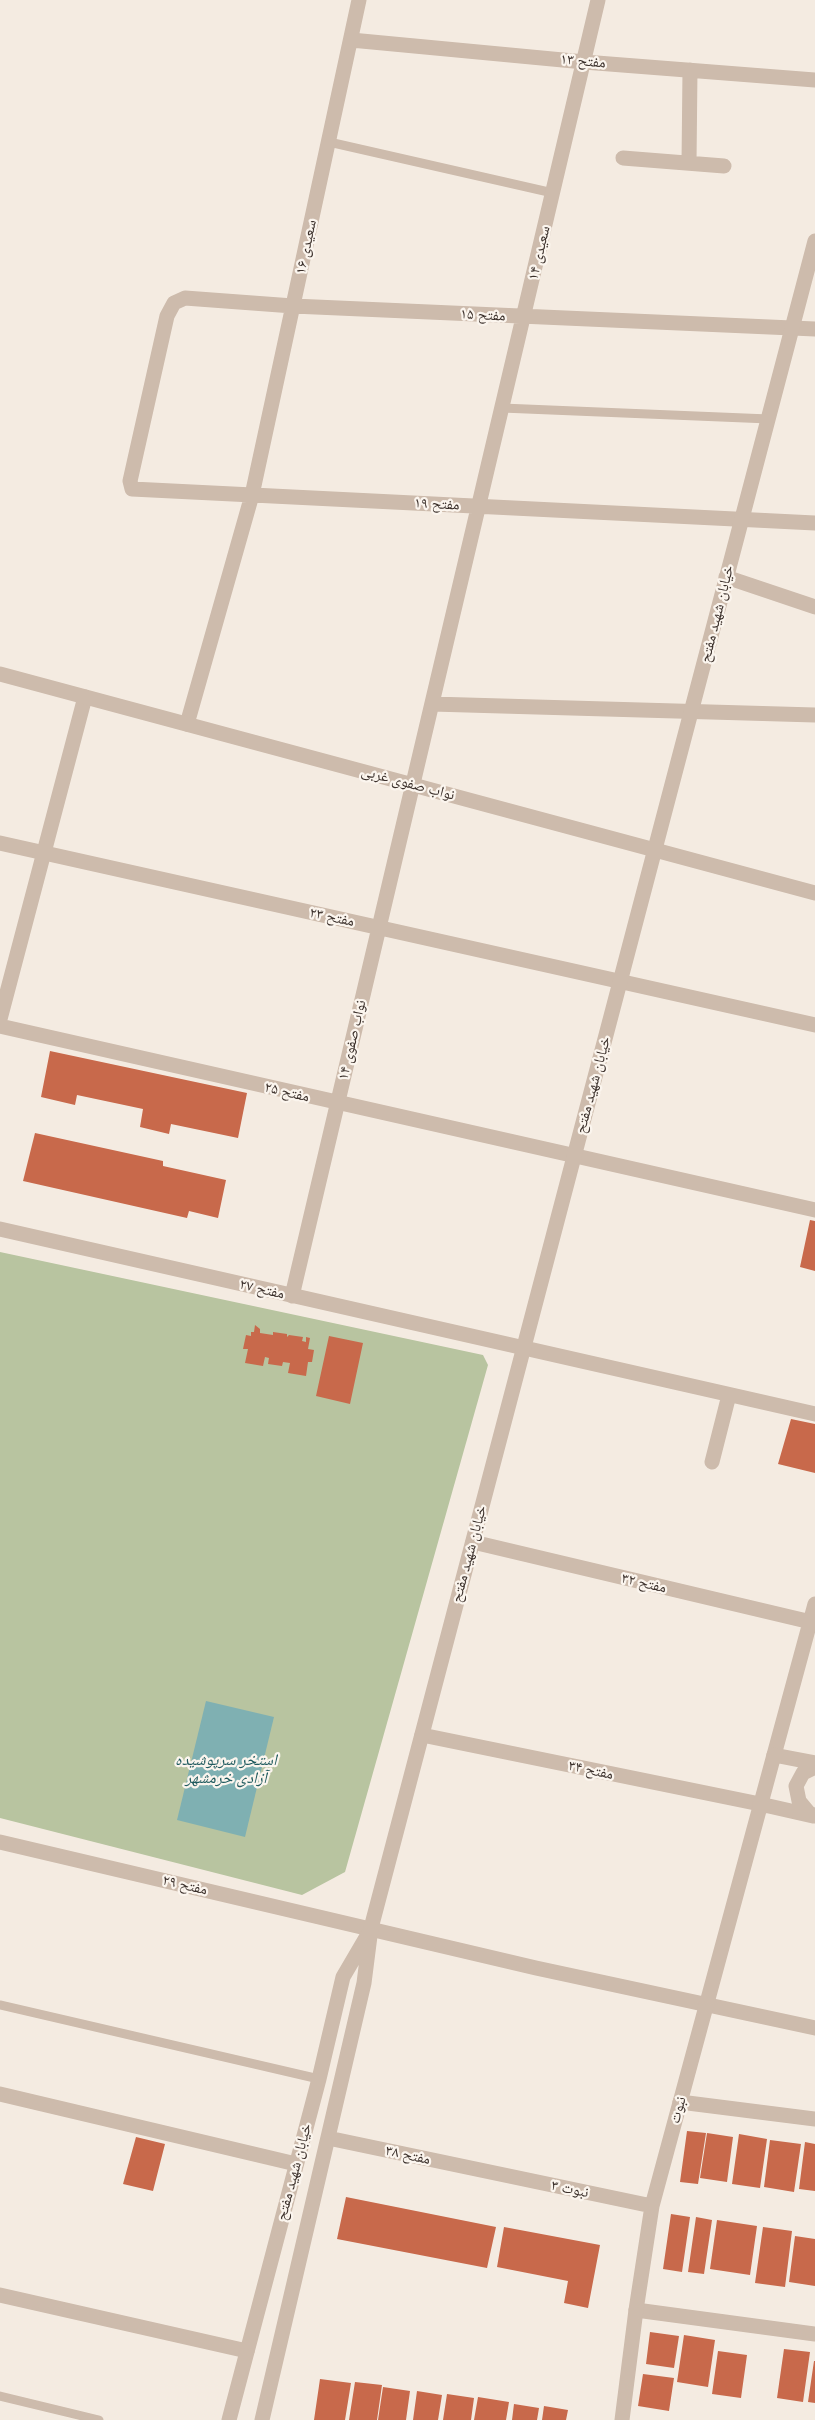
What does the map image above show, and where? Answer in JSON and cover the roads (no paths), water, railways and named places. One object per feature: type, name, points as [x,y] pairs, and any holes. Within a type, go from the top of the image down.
[{"type":"street","name":"سعیدی ۱۶","points":[[187,724],[252,495],[359,0]]},
{"type":"street","name":"سعیدی ۱۴","points":[[432,704],[598,0]]},
{"type":"street","name":"مفتح ۱۳","points":[[351,40],[584,62],[815,80]]},
{"type":"street","points":[[689,163],[690,70]]},
{"type":"street","points":[[623,158],[724,166]]},
{"type":"street","name":"خیابان شهید مفتح","points":[[262,2420],[364,1983],[371,1928],[815,241]]},
{"type":"street","name":"مفتح ۱۵","points":[[132,489],[130,481],[167,316],[174,303],[185,298],[293,306],[815,329]]},
{"type":"street","name":"مفتح ۱۹","points":[[132,489],[815,524]]},
{"type":"street","points":[[726,577],[815,607]]},
{"type":"street","name":"نواب صفوی غربی","points":[[0,674],[815,893]]},
{"type":"street","points":[[0,1018],[86,697]]},
{"type":"street","points":[[432,704],[815,715]]},
{"type":"street","name":"نواب صفوی ۱۴","points":[[292,1296],[432,704]]},
{"type":"street","name":"مفتح ۲۳","points":[[0,843],[815,1025]]},
{"type":"street","name":"مفتح ۲۵","points":[[0,1026],[337,1104],[815,1210]]},
{"type":"street","name":"مفتح ۲۷","points":[[0,1229],[815,1414]]},
{"type":"street","points":[[712,1462],[729,1395]]},
{"type":"street","name":"مفتح ۳۲","points":[[473,1542],[813,1623]]},
{"type":"street","name":"نبوت","points":[[622,2420],[652,2206],[760,1804],[813,1623],[815,1604]]},
{"type":"street","name":"مفتح ۳۴","points":[[422,1735],[815,1816]]},
{"type":"street","points":[[774,1755],[815,1765]]},
{"type":"street","points":[[815,1765],[803,1773],[796,1786],[799,1801],[809,1813],[815,1816]]},
{"type":"street","name":"مفتح ۲۹","points":[[0,1842],[536,1968],[815,2028]]},
{"type":"street","name":"خیابان شهید مفتح","points":[[229,2420],[319,2079],[343,1977],[371,1928]]},
{"type":"street","points":[[0,2094],[296,2164]]},
{"type":"street","points":[[680,2102],[815,2119]]},
{"type":"street","name":"مفتح ۳۸","points":[[328,2138],[487,2172]]},
{"type":"street","name":"نبوت ۳","points":[[487,2172],[652,2206]]},
{"type":"street","points":[[0,2295],[247,2351]]},
{"type":"street","points":[[636,2310],[815,2334]]},
{"type":"lane","points":[[329,142],[553,193]]},
{"type":"lane","points":[[502,408],[769,419]]},
{"type":"lane","points":[[0,2005],[319,2079]]},
{"type":"lane","points":[[0,2396],[99,2420]]},
{"type":"water","name":"استخر سرپوشیده آزادی خرمشهر","points":[[206,1701],[274,1717],[245,1837],[177,1820]]}]
